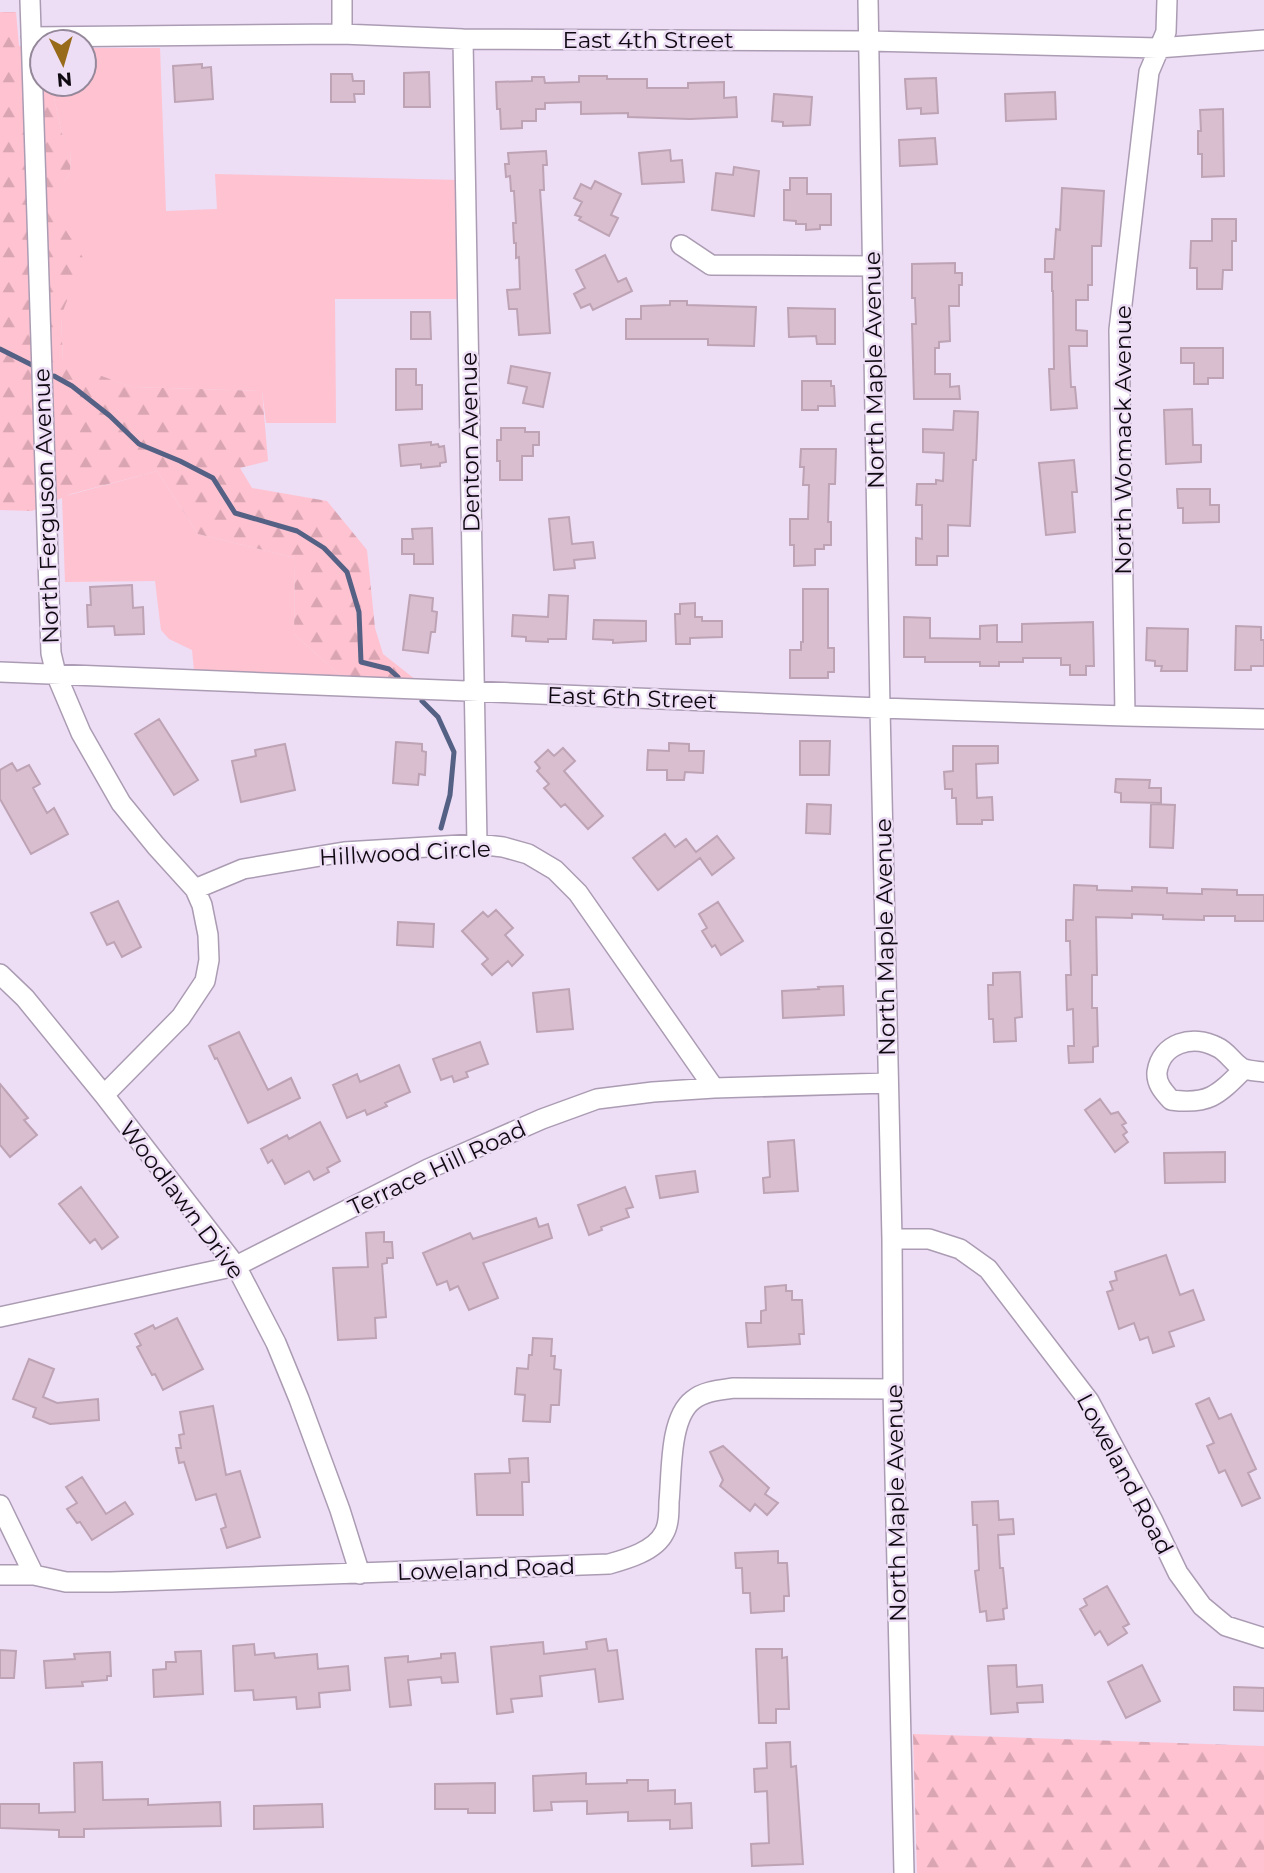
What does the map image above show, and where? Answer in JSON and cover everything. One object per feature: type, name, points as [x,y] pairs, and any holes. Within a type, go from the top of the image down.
[{"type":"street","name":"North Ferguson Avenue","points":[[30,0],[31,28]]},
{"type":"street","points":[[342,0],[342,34]]},
{"type":"street","name":"North Maple Avenue","points":[[869,0],[880,708],[904,1873]]},
{"type":"street","name":"North Womack Avenue","points":[[1125,716],[1119,330],[1149,72],[1166,32],[1167,0]]},
{"type":"street","name":"East 4th Street","points":[[98,36],[342,34],[463,39],[868,41],[1158,48],[1264,40]]},
{"type":"street","name":"Denton Avenue","points":[[463,39],[477,845]]},
{"type":"street","name":"North Ferguson Avenue","points":[[33,98],[51,653],[81,733],[121,803],[195,889],[202,905],[208,935],[209,960],[205,981],[181,1017],[104,1095]]},
{"type":"street","points":[[681,245],[711,265],[872,266]]},
{"type":"street","name":"East 6th Street","points":[[0,672],[880,708],[1264,719]]},
{"type":"street","name":"Hillwood Circle","points":[[195,889],[243,869],[344,852],[477,845],[503,847],[527,854],[555,870],[578,893],[714,1088]]},
{"type":"street","name":"Woodlawn Drive","points":[[0,974],[25,998],[104,1095],[236,1266],[280,1354],[340,1510],[360,1574]]},
{"type":"street","name":"Terrace Hill Road","points":[[0,1317],[236,1266],[428,1169],[542,1119],[597,1099],[714,1088],[888,1083]]},
{"type":"street","name":"Loweland Road","points":[[892,1239],[929,1239],[960,1249],[988,1269],[1089,1401],[1178,1573],[1202,1606],[1226,1626],[1264,1638]]},
{"type":"street","name":"Loweland Road","points":[[0,1575],[111,1582],[609,1564],[649,1549],[664,1534],[668,1518],[676,1428],[682,1412],[693,1399],[710,1392],[734,1388],[893,1389]]},
{"type":"street","points":[[0,1505],[34,1576]]},
{"type":"green space","points":[[0,12],[16,12],[19,46],[28,47],[28,98],[54,98],[62,134],[71,148],[70,172],[50,205],[87,264],[72,288],[61,316],[63,362],[132,387],[262,391],[268,461],[240,468],[252,488],[327,501],[367,550],[375,628],[383,654],[416,680],[344,679],[294,634],[295,558],[198,534],[157,471],[71,494],[32,511],[0,510]]},
{"type":"green space","points":[[98,48],[160,48],[166,211],[217,209],[215,174],[459,180],[457,299],[335,299],[336,423],[266,423],[262,391],[132,387],[63,363],[50,204],[70,172],[71,149],[62,134],[54,98],[98,98]]},
{"type":"green space","points":[[157,471],[198,534],[295,558],[294,634],[344,679],[194,670],[192,650],[169,639],[161,630],[155,581],[65,582],[62,497]]},
{"type":"green space","points":[[913,1734],[1264,1746],[1264,1873],[917,1873]]},
{"type":"building","points":[[202,64],[202,68],[211,67],[213,99],[175,102],[173,66]]},
{"type":"building","points":[[429,72],[430,107],[404,107],[404,73]]},
{"type":"building","points":[[331,74],[352,74],[353,81],[364,81],[364,94],[354,94],[355,102],[331,102]]},
{"type":"building","points":[[579,76],[647,79],[647,88],[688,88],[688,83],[724,82],[724,98],[736,97],[737,117],[690,119],[628,117],[628,113],[581,114],[581,102],[545,103],[545,109],[536,109],[536,121],[522,121],[522,128],[501,129],[496,82],[532,81],[532,77],[544,77],[545,83],[579,82]]},
{"type":"building","points":[[936,78],[938,113],[921,114],[921,108],[907,109],[905,79]]},
{"type":"building","points":[[1055,92],[1056,119],[1006,121],[1005,94]]},
{"type":"building","points":[[774,94],[812,97],[810,125],[783,126],[783,122],[772,121]]},
{"type":"building","points":[[1223,109],[1224,176],[1202,177],[1202,154],[1198,154],[1200,110]]},
{"type":"building","points":[[935,138],[937,164],[900,166],[899,140]]},
{"type":"building","points":[[670,150],[671,161],[682,160],[684,182],[642,184],[639,153]]},
{"type":"building","points":[[546,151],[547,165],[543,165],[544,190],[540,190],[550,333],[519,335],[517,309],[509,309],[507,290],[520,289],[519,257],[516,258],[514,243],[514,191],[511,191],[510,176],[506,177],[505,164],[509,164],[508,153]]},
{"type":"building","points":[[734,167],[759,171],[754,216],[712,210],[716,173],[733,175]]},
{"type":"building","points":[[790,178],[807,178],[807,194],[831,194],[831,225],[820,225],[820,229],[806,230],[806,224],[784,220],[784,190],[790,190]]},
{"type":"building","points":[[595,181],[621,194],[611,215],[618,218],[609,236],[579,220],[581,217],[575,215],[582,202],[574,198],[581,184],[591,189]]},
{"type":"building","points":[[1062,188],[1104,191],[1101,246],[1092,246],[1092,285],[1088,285],[1088,300],[1076,300],[1076,330],[1087,331],[1087,346],[1069,346],[1071,387],[1075,387],[1077,408],[1051,410],[1049,369],[1054,369],[1053,291],[1052,272],[1045,272],[1045,259],[1054,259],[1056,229],[1060,230]]},
{"type":"building","points":[[1212,219],[1236,219],[1236,241],[1232,241],[1232,270],[1223,270],[1222,289],[1197,289],[1197,268],[1190,268],[1191,241],[1212,241]]},
{"type":"building","points":[[605,255],[618,282],[626,278],[632,291],[593,310],[590,304],[581,308],[574,294],[585,288],[576,270]]},
{"type":"building","points":[[955,263],[955,273],[962,273],[959,306],[949,306],[950,341],[939,342],[939,348],[935,348],[935,374],[950,374],[950,387],[959,386],[960,399],[914,399],[912,324],[916,324],[915,298],[912,298],[912,264]]},
{"type":"building","points":[[670,301],[687,301],[687,305],[756,307],[754,346],[708,345],[708,339],[626,339],[626,319],[641,319],[641,306],[670,305]]},
{"type":"building","points":[[788,308],[835,309],[835,344],[817,344],[816,336],[789,337]]},
{"type":"building","points":[[411,312],[430,312],[431,339],[411,339]]},
{"type":"building","points":[[1181,348],[1223,348],[1223,378],[1208,378],[1208,384],[1194,384],[1194,363],[1181,363]]},
{"type":"building","points":[[511,366],[550,373],[543,407],[523,403],[527,387],[508,383]]},
{"type":"building","points":[[396,369],[416,369],[416,385],[422,385],[422,409],[396,410]]},
{"type":"building","points":[[802,381],[831,381],[831,386],[834,386],[835,406],[802,410]]},
{"type":"building","points":[[1192,409],[1193,445],[1201,445],[1201,462],[1166,464],[1164,410]]},
{"type":"building","points":[[954,411],[978,412],[970,526],[948,525],[948,556],[937,556],[937,565],[916,565],[916,538],[922,539],[922,505],[916,505],[917,484],[936,484],[936,480],[943,481],[944,453],[923,452],[923,429],[953,430]]},
{"type":"building","points":[[501,428],[525,428],[525,432],[539,432],[539,445],[533,445],[533,456],[522,456],[522,480],[500,480],[497,440],[501,440]]},
{"type":"building","points":[[431,442],[431,445],[444,446],[446,462],[440,463],[440,466],[421,468],[421,464],[401,466],[399,445]]},
{"type":"building","points":[[801,449],[836,449],[835,484],[829,484],[828,522],[831,522],[831,545],[824,545],[824,549],[815,549],[815,565],[794,566],[794,545],[790,545],[790,519],[808,519],[809,485],[803,485]]},
{"type":"building","points":[[1074,460],[1077,492],[1072,492],[1075,532],[1046,535],[1039,463]]},
{"type":"building","points":[[1177,489],[1210,489],[1210,505],[1219,505],[1219,522],[1183,523],[1183,508],[1178,508]]},
{"type":"building","points":[[569,517],[572,544],[593,542],[595,558],[574,560],[575,568],[554,570],[549,519]]},
{"type":"building","points":[[432,528],[433,564],[414,564],[414,554],[402,554],[402,539],[413,539],[412,529]]},
{"type":"building","points":[[132,585],[133,608],[143,607],[144,634],[115,635],[114,626],[88,627],[90,587]]},
{"type":"building","points":[[803,589],[828,589],[828,648],[834,648],[834,672],[828,672],[828,678],[790,678],[790,650],[801,650],[803,642]]},
{"type":"building","points":[[410,595],[433,598],[432,611],[437,612],[435,632],[431,632],[428,653],[403,650]]},
{"type":"building","points":[[549,595],[568,596],[566,639],[526,641],[526,637],[512,636],[513,615],[548,617]]},
{"type":"building","points":[[695,603],[695,617],[702,617],[702,621],[722,621],[722,637],[690,638],[690,644],[676,644],[675,614],[680,614],[680,604]]},
{"type":"building","points":[[904,617],[930,618],[930,638],[980,639],[980,626],[997,625],[997,642],[1022,642],[1022,624],[1093,622],[1094,666],[1086,666],[1086,675],[1070,675],[1070,665],[1061,665],[1061,658],[1023,658],[1023,662],[999,662],[999,666],[980,666],[980,662],[925,662],[925,657],[904,657]]},
{"type":"building","points":[[594,620],[646,621],[646,641],[613,643],[613,640],[593,639]]},
{"type":"building","points":[[1236,626],[1261,627],[1264,666],[1251,666],[1251,670],[1235,670]]},
{"type":"building","points":[[1147,628],[1188,629],[1187,671],[1161,671],[1162,666],[1155,666],[1155,661],[1146,660]]},
{"type":"building","points":[[159,719],[198,780],[174,795],[135,734]]},
{"type":"building","points":[[800,741],[830,741],[829,775],[800,775]]},
{"type":"building","points":[[396,742],[422,744],[422,751],[426,752],[425,775],[419,774],[418,785],[393,783]]},
{"type":"building","points":[[669,743],[689,744],[689,751],[704,751],[703,773],[685,772],[684,780],[667,780],[667,770],[647,770],[648,750],[669,751]]},
{"type":"building","points":[[285,744],[295,790],[241,802],[232,761],[256,756],[255,750]]},
{"type":"building","points":[[953,746],[998,746],[998,763],[976,764],[977,798],[992,797],[993,820],[982,820],[982,824],[957,824],[956,798],[952,798],[952,789],[945,789],[944,772],[953,771]]},
{"type":"building","points":[[563,748],[575,761],[564,771],[603,816],[588,829],[565,804],[561,807],[544,788],[549,784],[537,771],[540,768],[535,762],[548,750],[554,756]]},
{"type":"building","points":[[12,763],[17,771],[29,765],[40,784],[33,788],[47,813],[54,808],[68,834],[31,854],[0,799],[0,770]]},
{"type":"building","points":[[1116,779],[1150,780],[1149,788],[1161,788],[1161,803],[1121,802],[1121,793],[1115,792]]},
{"type":"building","points":[[807,804],[831,805],[830,834],[806,833]]},
{"type":"building","points":[[1151,804],[1175,805],[1173,848],[1150,847]]},
{"type":"building","points":[[665,834],[675,847],[686,839],[696,852],[717,836],[734,858],[712,875],[700,858],[658,890],[633,858]]},
{"type":"building","points":[[1074,885],[1097,886],[1097,890],[1167,888],[1167,893],[1202,894],[1202,889],[1237,890],[1237,895],[1264,895],[1264,921],[1235,921],[1235,916],[1204,916],[1204,920],[1163,919],[1163,915],[1132,914],[1132,918],[1096,917],[1097,975],[1092,975],[1092,1008],[1097,1008],[1098,1046],[1093,1047],[1093,1062],[1069,1063],[1068,1046],[1074,1046],[1073,1009],[1067,1010],[1066,975],[1071,975],[1066,920],[1073,920]]},
{"type":"building","points":[[118,901],[141,947],[122,957],[114,942],[107,945],[91,913]]},
{"type":"building","points":[[718,902],[743,941],[721,955],[702,931],[707,928],[699,914]]},
{"type":"building","points":[[496,910],[513,928],[505,935],[523,955],[512,966],[508,961],[492,975],[482,964],[488,959],[462,931],[483,912],[488,917]]},
{"type":"building","points":[[398,922],[434,924],[433,947],[397,945]]},
{"type":"building","points":[[1020,972],[1022,1017],[1015,1018],[1016,1041],[994,1042],[993,1019],[989,1019],[988,985],[993,985],[993,973]]},
{"type":"building","points":[[843,986],[844,1015],[783,1018],[782,991]]},
{"type":"building","points":[[569,989],[573,1029],[537,1032],[533,993]]},
{"type":"building","points":[[239,1032],[268,1090],[291,1078],[300,1098],[248,1123],[209,1046]]},
{"type":"building","points":[[480,1042],[488,1064],[466,1072],[468,1077],[454,1082],[452,1076],[441,1080],[433,1059]]},
{"type":"building","points":[[399,1065],[410,1092],[367,1115],[365,1110],[347,1118],[333,1085],[357,1074],[360,1082]]},
{"type":"building","points":[[0,1084],[28,1118],[24,1120],[37,1135],[10,1157],[0,1145]]},
{"type":"building","points":[[1100,1099],[1111,1114],[1118,1112],[1126,1123],[1122,1125],[1127,1132],[1123,1135],[1128,1142],[1115,1152],[1085,1110]]},
{"type":"building","points":[[320,1122],[340,1161],[327,1168],[329,1172],[314,1180],[309,1171],[285,1184],[272,1160],[268,1163],[261,1149],[287,1135],[289,1139]]},
{"type":"building","points":[[794,1140],[798,1191],[764,1193],[763,1178],[770,1177],[768,1142]]},
{"type":"building","points":[[1225,1152],[1225,1182],[1165,1183],[1164,1153]]},
{"type":"building","points":[[695,1171],[698,1192],[660,1198],[656,1176]]},
{"type":"building","points":[[81,1187],[118,1237],[102,1249],[95,1239],[90,1243],[59,1204]]},
{"type":"building","points":[[625,1187],[633,1207],[626,1209],[629,1217],[601,1227],[602,1230],[589,1235],[578,1205]]},
{"type":"building","points":[[536,1218],[539,1227],[548,1224],[552,1238],[483,1263],[498,1298],[469,1310],[458,1286],[450,1290],[447,1281],[437,1285],[423,1253],[470,1233],[473,1239]]},
{"type":"building","points":[[384,1232],[384,1242],[392,1242],[393,1258],[387,1258],[387,1263],[382,1264],[386,1317],[375,1318],[376,1338],[338,1340],[333,1268],[368,1267],[366,1233]]},
{"type":"building","points":[[1166,1255],[1180,1295],[1193,1290],[1204,1320],[1169,1332],[1174,1346],[1153,1353],[1148,1337],[1140,1340],[1134,1323],[1119,1329],[1107,1292],[1113,1290],[1110,1282],[1117,1280],[1115,1272]]},
{"type":"building","points":[[786,1285],[786,1291],[792,1291],[792,1300],[802,1300],[804,1334],[799,1334],[800,1344],[748,1347],[746,1323],[761,1323],[761,1311],[766,1310],[765,1287]]},
{"type":"building","points":[[177,1318],[203,1369],[163,1390],[137,1347],[141,1345],[135,1334],[153,1325],[155,1329]]},
{"type":"building","points":[[533,1338],[552,1339],[551,1356],[555,1356],[554,1369],[561,1370],[559,1405],[551,1405],[550,1422],[523,1421],[525,1395],[515,1394],[517,1368],[528,1369]]},
{"type":"building","points":[[29,1359],[54,1369],[43,1397],[57,1403],[98,1399],[99,1420],[50,1424],[33,1417],[36,1408],[13,1399]]},
{"type":"building","points":[[1209,1398],[1219,1419],[1231,1414],[1256,1469],[1248,1473],[1260,1498],[1242,1506],[1225,1470],[1219,1473],[1207,1446],[1214,1443],[1196,1404]]},
{"type":"building","points":[[213,1406],[226,1475],[240,1471],[260,1537],[227,1548],[221,1529],[226,1527],[216,1494],[196,1500],[184,1462],[179,1463],[176,1448],[181,1448],[179,1435],[184,1434],[180,1412]]},
{"type":"building","points":[[723,1446],[769,1488],[765,1494],[778,1503],[767,1515],[755,1504],[750,1511],[720,1486],[723,1480],[710,1452]]},
{"type":"building","points":[[528,1458],[529,1482],[522,1482],[523,1515],[477,1515],[475,1474],[510,1473],[509,1459]]},
{"type":"building","points":[[82,1477],[106,1514],[125,1502],[133,1514],[92,1540],[67,1509],[77,1503],[66,1487]]},
{"type":"building","points":[[998,1501],[999,1520],[1013,1519],[1014,1534],[998,1535],[1007,1608],[1003,1609],[1004,1619],[987,1621],[986,1611],[980,1612],[975,1571],[979,1570],[977,1525],[973,1525],[972,1502]]},
{"type":"building","points":[[778,1551],[778,1563],[787,1563],[789,1596],[784,1596],[784,1611],[751,1613],[750,1593],[743,1593],[742,1568],[736,1568],[735,1553]]},
{"type":"building","points":[[1107,1586],[1129,1624],[1123,1627],[1127,1633],[1108,1645],[1100,1631],[1095,1635],[1080,1609],[1087,1605],[1084,1599]]},
{"type":"building","points":[[606,1639],[608,1651],[617,1650],[623,1699],[599,1702],[595,1669],[540,1676],[542,1696],[511,1699],[513,1712],[497,1714],[491,1647],[543,1642],[544,1654],[587,1649],[586,1642]]},
{"type":"building","points":[[254,1644],[255,1655],[274,1653],[275,1658],[317,1654],[318,1669],[348,1666],[350,1690],[319,1693],[320,1707],[297,1709],[296,1697],[254,1700],[253,1690],[235,1691],[233,1646]]},
{"type":"building","points":[[756,1649],[782,1649],[782,1658],[787,1657],[789,1709],[776,1709],[776,1723],[759,1723]]},
{"type":"building","points":[[0,1650],[16,1651],[14,1678],[0,1678]]},
{"type":"building","points":[[201,1651],[203,1694],[154,1697],[153,1670],[166,1669],[166,1662],[176,1662],[175,1652]]},
{"type":"building","points":[[110,1652],[111,1676],[107,1676],[107,1680],[82,1682],[83,1686],[46,1688],[44,1661],[75,1659],[74,1654]]},
{"type":"building","points":[[455,1653],[458,1682],[442,1683],[441,1677],[408,1680],[411,1705],[390,1707],[385,1658],[408,1656],[408,1662],[441,1658],[441,1654]]},
{"type":"building","points":[[1016,1665],[1017,1687],[1042,1685],[1043,1702],[1017,1703],[1018,1712],[991,1714],[988,1666]]},
{"type":"building","points":[[1142,1665],[1160,1701],[1126,1718],[1108,1682]]},
{"type":"building","points":[[1234,1687],[1264,1688],[1264,1711],[1234,1710]]},
{"type":"building","points":[[790,1742],[791,1767],[796,1766],[803,1864],[752,1866],[751,1844],[769,1843],[767,1791],[755,1792],[754,1769],[767,1768],[766,1743]]},
{"type":"building","points":[[102,1762],[103,1800],[148,1799],[148,1805],[220,1802],[221,1826],[84,1829],[84,1837],[59,1837],[59,1830],[0,1828],[0,1804],[39,1804],[39,1813],[75,1812],[74,1763]]},
{"type":"building","points":[[586,1773],[586,1784],[648,1780],[648,1791],[675,1790],[675,1804],[691,1803],[692,1828],[670,1829],[670,1820],[628,1821],[628,1812],[587,1814],[587,1801],[551,1802],[552,1810],[534,1811],[533,1776]]},
{"type":"building","points":[[495,1783],[495,1813],[468,1813],[468,1809],[435,1809],[435,1784]]},
{"type":"building","points":[[322,1804],[323,1827],[254,1829],[254,1806]]},
{"type":"waterway","points":[[0,349],[32,365]]},
{"type":"waterway","points":[[54,376],[72,386],[110,416],[139,444],[213,478],[235,513],[297,531],[324,548],[347,572],[359,612],[361,662],[389,669],[398,677]]},
{"type":"waterway","points":[[422,701],[438,717],[454,752],[450,795],[441,828]]}]
